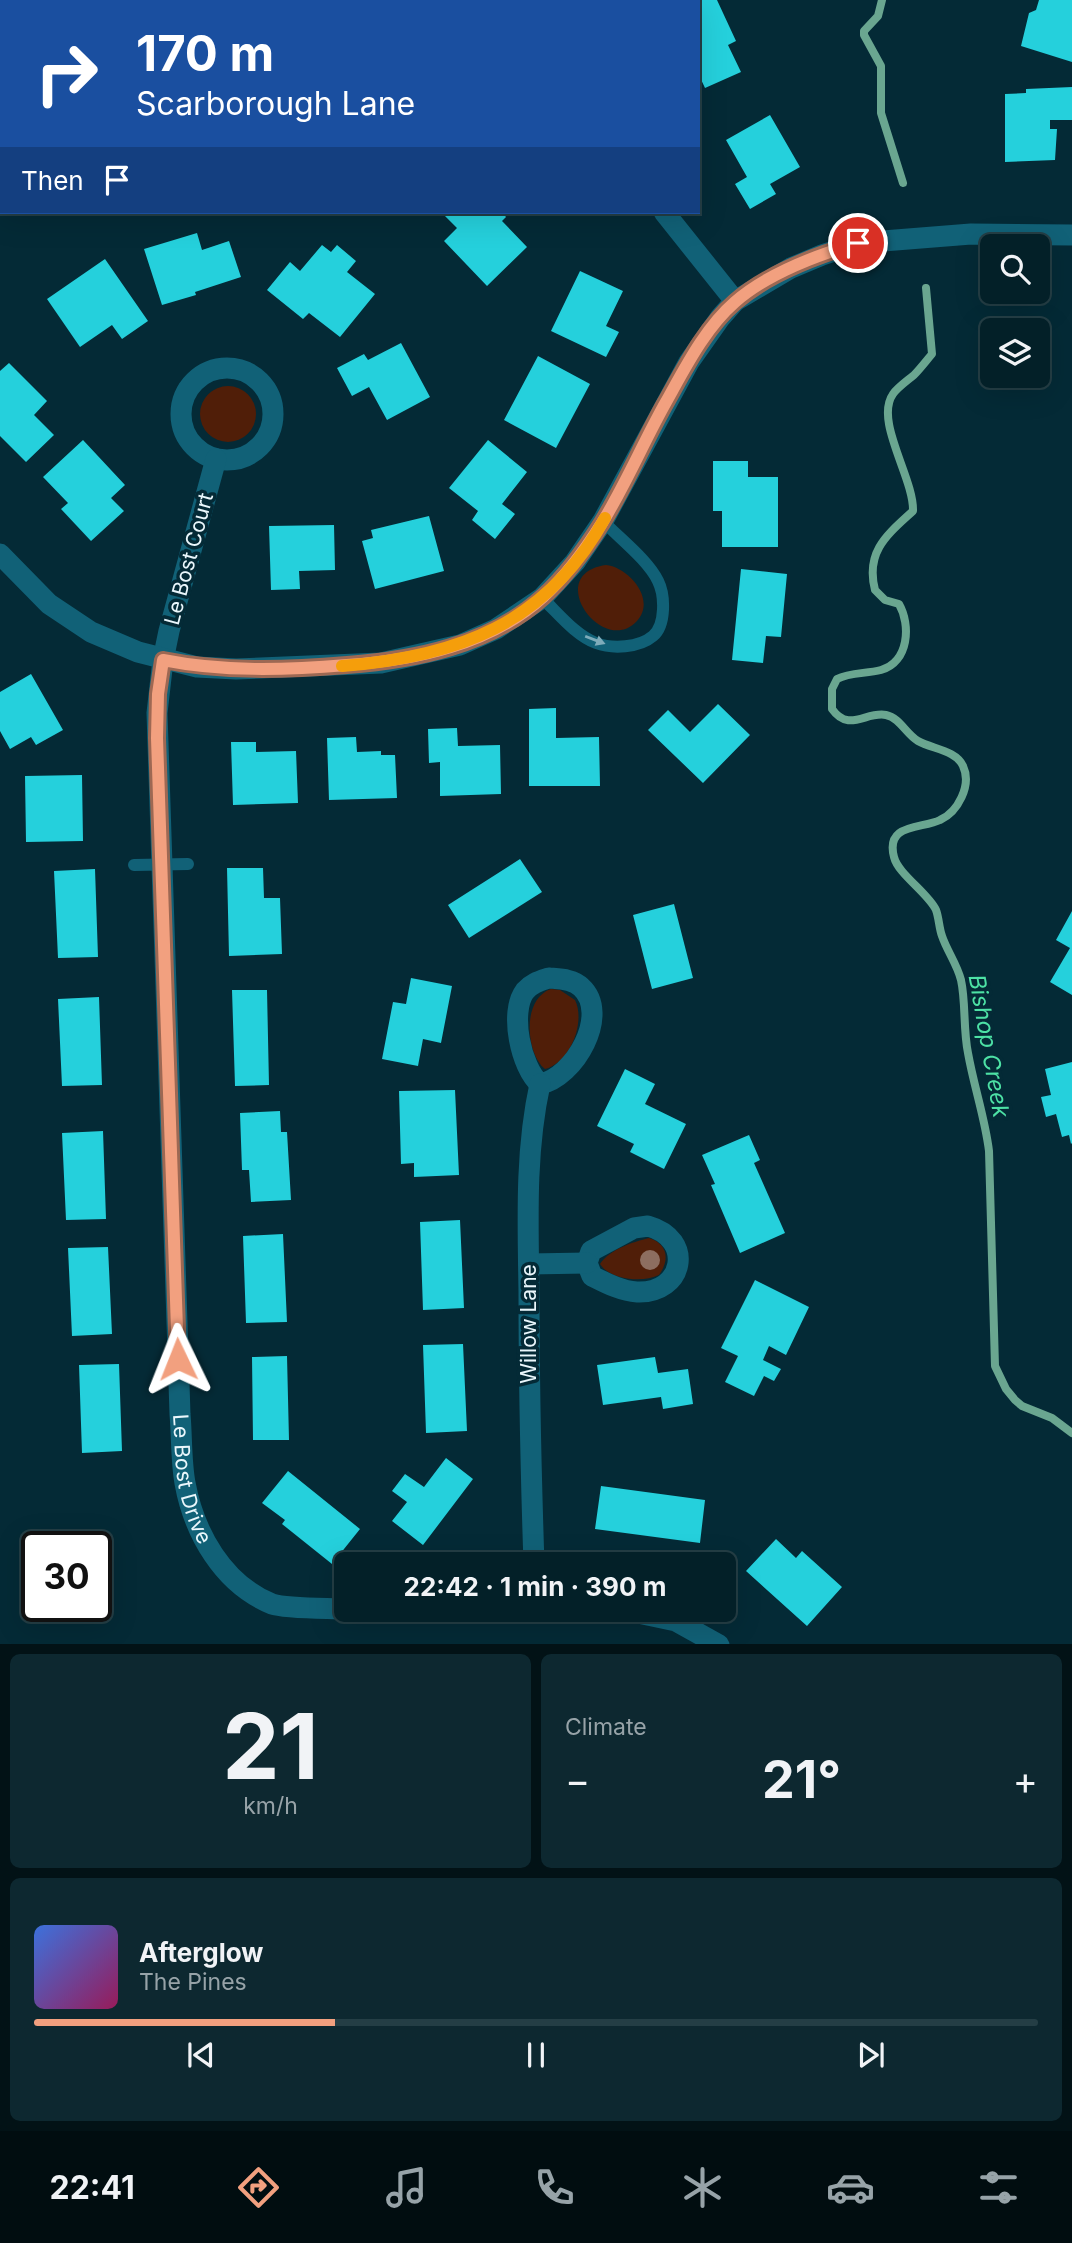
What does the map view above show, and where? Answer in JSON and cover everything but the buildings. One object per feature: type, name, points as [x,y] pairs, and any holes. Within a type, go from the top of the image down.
[{"type":"street","points":[[666,214],[735,302]]},
{"type":"street","points":[[0,554],[49,604],[91,632],[163,660],[197,667],[236,669],[381,663],[460,645],[496,629],[542,598],[575,562],[603,521],[689,362],[720,318],[735,302],[791,268],[858,243],[971,234],[1072,234]]},
{"type":"street","points":[[228,368],[243,370],[256,377],[266,389],[273,403],[272,427],[260,447],[247,456],[232,460],[216,459],[202,453],[191,443],[182,423],[183,401],[189,387],[206,373],[228,368]]},
{"type":"street","name":"Le Bost Court","points":[[163,660],[216,459]]},
{"type":"street","name":"Le Bost Drive","points":[[163,660],[157,713],[160,864],[184,1481],[191,1509],[210,1552],[240,1586],[274,1604],[334,1608]]},
{"type":"street","points":[[549,978],[565,979],[581,986],[589,1000],[592,1016],[589,1033],[566,1069],[549,1083],[540,1084],[525,1061],[517,1023],[518,1007],[524,992],[535,982],[549,978]]},
{"type":"street","name":"Willow Lane","points":[[534,1552],[528,1191],[531,1137],[540,1084]]},
{"type":"street","points":[[529,1264],[587,1263]]},
{"type":"street","points":[[678,1622],[719,1644]]},
{"type":"lane","points":[[542,598],[579,634],[597,643],[636,645],[654,636],[662,617],[663,597],[657,580],[603,521]]},
{"type":"lane","points":[[134,865],[188,864]]},
{"type":"shaded area","points":[[228,386],[239,388],[248,394],[254,403],[254,425],[248,434],[239,440],[228,442],[217,440],[208,434],[202,425],[200,414],[202,403],[208,394],[217,388]]},
{"type":"shaded area","points":[[606,565],[623,571],[642,594],[642,612],[637,621],[623,630],[609,629],[595,622],[585,610],[579,596],[579,583],[588,572]]},
{"type":"shaded area","points":[[551,989],[560,990],[575,1000],[578,1019],[577,1030],[568,1050],[562,1059],[545,1069],[534,1052],[530,1027],[535,1004],[541,995]]},
{"type":"shaded area","points":[[649,1238],[660,1244],[665,1253],[665,1264],[659,1275],[644,1279],[619,1277],[600,1264],[616,1250]]},
{"type":"waterway","name":"Bishop Creek","points":[[882,0],[878,16],[864,31],[864,35],[881,66],[881,113],[903,183]]},
{"type":"waterway","name":"Bishop Creek","points":[[926,288],[932,354],[914,375],[895,391],[888,405],[891,434],[908,483],[913,511],[887,536],[873,564],[875,590],[885,600],[899,604],[903,613],[905,642],[902,651],[890,666],[837,679],[832,689],[832,709],[845,720],[879,715],[891,717],[918,741],[955,756],[963,766],[966,781],[958,804],[940,820],[900,833],[895,838],[894,857],[901,870],[936,910],[942,936],[961,980],[966,1044],[989,1151],[995,1366],[1006,1389],[1015,1400],[1022,1406],[1052,1418],[1072,1433]]},
{"type":"slow traffic","points":[[342,666],[381,663],[423,655],[460,645],[496,629],[542,598],[575,562],[605,518]]},
{"type":"route","points":[[178,1359],[157,738],[158,694],[163,660],[197,667],[236,669],[381,663],[460,645],[496,629],[542,598],[575,562],[603,521],[689,362],[720,318],[735,302],[791,268],[858,243]]}]
